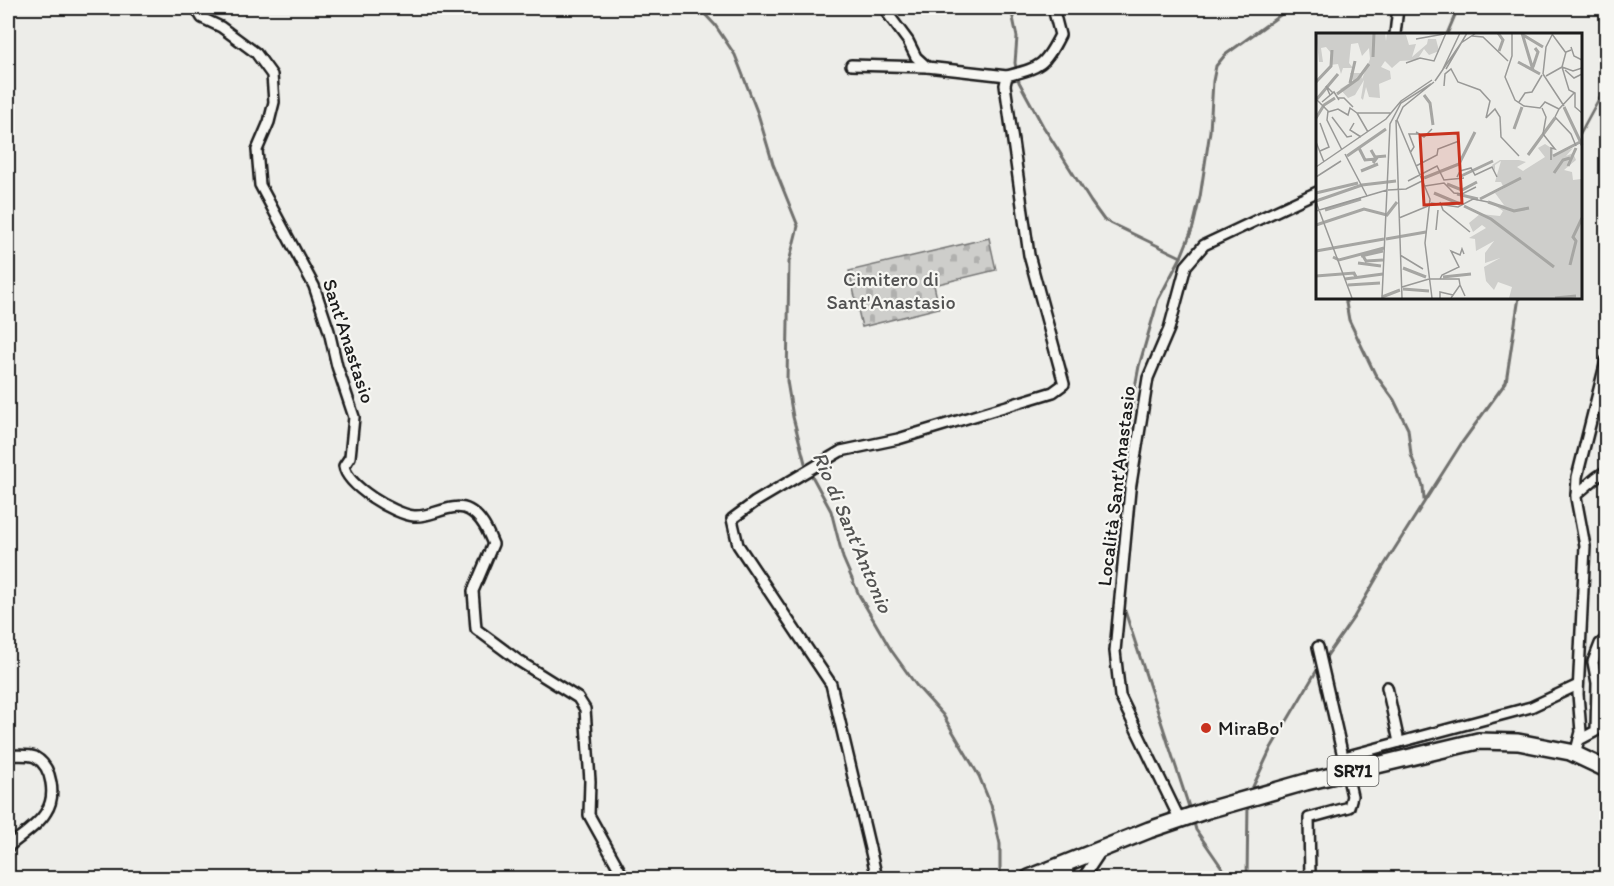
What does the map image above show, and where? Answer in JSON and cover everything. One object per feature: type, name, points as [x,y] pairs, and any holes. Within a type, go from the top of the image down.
[{"type":"main road","name":"SR71","points":[[1029,879],[1066,862],[1180,820],[1295,785],[1346,765],[1478,741],[1577,747],[1606,769]]},
{"type":"street","name":"Sant'Anastasio","points":[[196,8],[202,18],[221,27],[256,53],[272,75],[273,102],[257,150],[260,185],[314,286],[329,331],[337,366],[354,417],[350,457],[344,466],[345,474],[367,494],[392,509],[415,516],[449,509],[468,509],[480,519],[493,544],[473,591],[476,629],[519,661],[578,698],[585,709],[590,781],[589,815],[624,879]]},
{"type":"street","points":[[887,8],[888,14],[908,41],[916,57],[927,67]]},
{"type":"street","points":[[851,64],[927,67],[1007,76],[1039,67],[1054,46],[1060,35],[1053,8]]},
{"type":"street","points":[[1395,33],[1398,8]]},
{"type":"street","points":[[877,879],[831,684],[738,545],[732,519],[755,502],[840,451],[898,440],[1053,392],[1064,384],[1029,255],[1005,85],[1007,76]]},
{"type":"street","name":"Località Sant'Anastasio","points":[[1180,820],[1120,696],[1115,651],[1130,490],[1148,378],[1169,328],[1186,266],[1204,245],[1316,192]]},
{"type":"street","points":[[1577,747],[1581,732],[1578,685],[1585,546],[1576,495],[1577,477],[1606,361]]},
{"type":"street","points":[[1576,495],[1606,471]]},
{"type":"street","points":[[1577,747],[1596,731],[1597,683],[1593,662],[1600,644],[1606,639]]},
{"type":"street","points":[[1310,879],[1309,818],[1349,807],[1352,795],[1318,647]]},
{"type":"street","points":[[1346,765],[1399,742],[1531,707],[1578,685]]},
{"type":"street","points":[[1387,687],[1399,742]]},
{"type":"street","points":[[8,755],[33,756],[42,762],[51,782],[53,797],[45,814],[8,847]]},
{"type":"street","points":[[1083,879],[1103,848]]},
{"type":"street","points":[[1058,879],[1058,873],[1066,862]]},
{"type":"street","points":[[1066,862],[1072,879]]},
{"type":"green space","name":"Cimitero di Sant'Anastasio","points":[[989,238],[996,270],[934,285],[939,308],[862,327],[849,271]]},
{"type":"waterway","name":"Rio di Sant'Antonio","points":[[699,8],[715,25],[735,55],[758,114],[773,164],[798,226],[789,262],[787,381],[793,417],[805,463],[831,511],[843,558],[859,595],[891,650],[916,685],[943,715],[979,776],[991,805],[1000,844],[1000,878]]},
{"type":"waterway","points":[[1011,8],[1017,37],[1015,63],[1019,82],[1043,126],[1091,202],[1104,220],[1181,257]]},
{"type":"waterway","points":[[1117,585],[1133,398],[1139,366],[1158,300],[1181,257],[1193,227],[1210,131],[1216,66],[1225,55],[1290,8]]},
{"type":"waterway","points":[[1447,33],[1458,8]]},
{"type":"waterway","points":[[1581,132],[1606,86]]},
{"type":"waterway","points":[[1345,298],[1349,320],[1375,374],[1394,400],[1408,429],[1411,455],[1423,486],[1424,500]]},
{"type":"waterway","points":[[1324,660],[1354,617],[1461,444],[1506,382],[1519,298]]},
{"type":"waterway","points":[[1123,605],[1190,810]]},
{"type":"waterway","points":[[1250,793],[1271,748],[1320,665]]},
{"type":"waterway","points":[[1247,878],[1248,803]]},
{"type":"waterway","points":[[1193,819],[1196,830],[1229,878]]},
{"type":"place","name":"MiraBo'","points":[[1206,728]]}]
